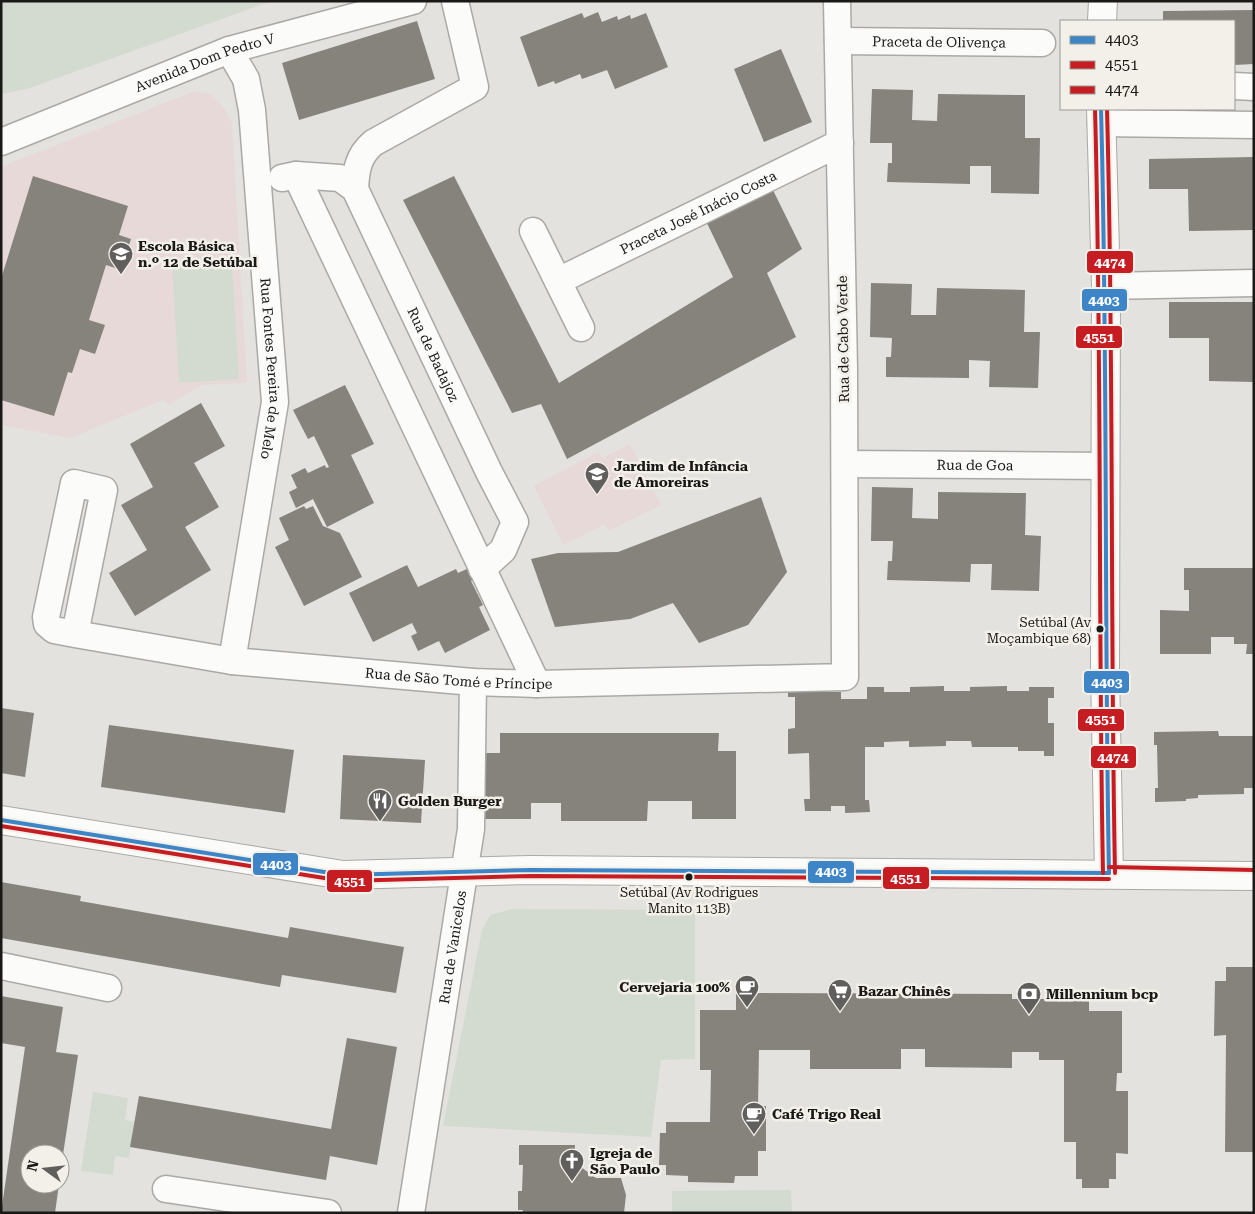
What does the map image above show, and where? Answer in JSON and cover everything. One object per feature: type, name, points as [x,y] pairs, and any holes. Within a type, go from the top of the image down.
[{"type":"street","name":"Avenida Dom Pedro V","points":[[1,142],[229,50],[413,1]]},
{"type":"street","points":[[259,183],[296,176],[340,178],[355,189],[358,164],[365,150],[373,143],[476,87],[454,1]]},
{"type":"street","name":"Rua de Cabo Verde","points":[[837,1],[845,464],[845,677]]},
{"type":"street","points":[[1102,1],[1102,20]]},
{"type":"street","name":"Praceta de Olivença","points":[[838,41],[1042,43]]},
{"type":"street","name":"Rua Fontes Pereira de Melo","points":[[229,50],[243,72],[249,89],[259,183],[275,402],[232,661]]},
{"type":"street","points":[[1235,86],[1254,87]]},
{"type":"street","points":[[1110,873],[1105,673],[1106,286],[1101,116],[1254,125]]},
{"type":"street","name":"Praceta José Inácio Costa","points":[[558,282],[840,143]]},
{"type":"street","points":[[296,176],[537,684]]},
{"type":"street","name":"Rua de Badajoz","points":[[355,189],[484,464],[515,522],[503,550],[482,569]]},
{"type":"street","points":[[533,231],[581,328]]},
{"type":"street","points":[[1106,286],[1254,283]]},
{"type":"street","name":"Rua de Goa","points":[[845,464],[1105,466]]},
{"type":"street","name":"Rua de São Tomé e Príncipe","points":[[75,634],[104,490],[74,483],[46,617],[50,628],[75,634],[232,661],[473,682],[537,684],[845,677]]},
{"type":"street","name":"Rua de Vanicelos","points":[[411,1213],[471,829],[473,682]]},
{"type":"street","points":[[1,820],[343,876],[531,870],[1110,873],[1254,876]]},
{"type":"street","points":[[1,966],[108,988]]},
{"type":"street","points":[[166,1188],[328,1213]]},
{"type":"shaded area","points":[[2,1],[272,1],[27,89],[1,94]]},
{"type":"shaded area","name":"Escola Básica n.º 12 de Setúbal","points":[[192,92],[211,94],[223,106],[232,123],[247,383],[201,385],[169,405],[163,400],[70,438],[1,425],[1,167]]},
{"type":"shaded area","points":[[232,264],[239,379],[179,383],[172,267]]},
{"type":"shaded area","name":"Jardim de Infância de Amoreiras","points":[[630,444],[661,505],[608,531],[605,524],[563,545],[534,486],[598,452],[602,458]]},
{"type":"shaded area","points":[[512,909],[695,910],[695,1059],[661,1060],[651,1137],[443,1126],[482,930],[490,915]]},
{"type":"shaded area","points":[[93,1092],[128,1098],[125,1120],[134,1122],[129,1158],[115,1156],[113,1175],[81,1171]]},
{"type":"shaded area","points":[[791,1190],[792,1213],[672,1213],[672,1191]]},
{"type":"building","points":[[1254,10],[1254,64],[1235,65],[1235,20],[1163,20],[1163,11]]},
{"type":"building","points":[[598,12],[602,22],[617,16],[618,20],[630,15],[631,19],[646,13],[668,67],[615,89],[607,70],[582,79],[580,74],[555,84],[554,81],[538,87],[520,37],[582,13],[584,18]]},
{"type":"building","points":[[417,21],[435,79],[299,120],[282,63]]},
{"type":"building","points":[[781,49],[812,122],[764,142],[734,69]]},
{"type":"building","points":[[872,89],[913,90],[912,120],[937,121],[938,94],[1025,95],[1025,138],[1040,138],[1039,194],[991,193],[991,166],[970,166],[970,184],[887,182],[888,163],[892,163],[892,143],[870,143]]},
{"type":"building","points":[[1254,157],[1254,230],[1189,231],[1188,189],[1149,189],[1149,159]]},
{"type":"building","points":[[33,176],[128,206],[119,235],[131,239],[121,270],[106,265],[89,320],[105,325],[95,354],[80,349],[72,373],[68,372],[54,416],[1,400],[1,279]]},
{"type":"building","points":[[454,176],[559,383],[733,277],[704,217],[769,182],[802,249],[767,273],[796,337],[567,459],[541,404],[512,413],[403,200]]},
{"type":"building","points":[[871,283],[912,284],[911,315],[936,315],[937,288],[1025,290],[1024,332],[1040,332],[1038,388],[989,387],[990,361],[969,360],[969,378],[886,377],[886,357],[891,357],[892,338],[870,337]]},
{"type":"building","points":[[1169,302],[1254,302],[1254,382],[1209,381],[1209,338],[1169,338]]},
{"type":"building","points":[[345,385],[374,444],[351,455],[374,503],[327,527],[313,499],[296,508],[289,492],[297,488],[291,475],[305,468],[308,473],[325,465],[326,468],[329,467],[314,436],[308,439],[293,410]]},
{"type":"building","points":[[201,403],[225,446],[194,463],[219,507],[185,527],[211,570],[135,616],[109,573],[147,550],[121,505],[153,487],[130,444]]},
{"type":"building","points":[[872,487],[913,488],[912,518],[938,519],[938,492],[1026,493],[1025,535],[1041,536],[1039,591],[991,590],[992,564],[971,564],[970,582],[887,580],[888,561],[892,561],[893,541],[871,541]]},
{"type":"building","points":[[761,497],[787,572],[748,625],[699,643],[673,603],[630,619],[555,627],[531,559],[558,553],[618,552]]},
{"type":"building","points":[[304,506],[306,509],[313,506],[323,526],[340,533],[362,577],[304,606],[275,547],[289,540],[279,518]]},
{"type":"building","points":[[407,565],[418,587],[456,569],[458,573],[469,568],[474,579],[471,581],[483,605],[479,607],[490,630],[445,653],[439,641],[418,651],[411,636],[417,633],[412,623],[373,642],[349,593]]},
{"type":"building","points":[[1184,568],[1254,568],[1254,654],[1246,654],[1247,644],[1234,644],[1234,637],[1211,637],[1211,654],[1160,654],[1160,610],[1189,611],[1189,590],[1184,590]]},
{"type":"building","points":[[788,686],[817,686],[817,692],[841,692],[841,699],[867,699],[867,687],[884,687],[884,692],[910,692],[910,687],[944,686],[944,691],[970,691],[970,687],[1007,686],[1007,691],[1029,691],[1029,687],[1054,687],[1054,698],[1048,698],[1048,723],[1054,723],[1054,756],[1044,756],[1044,751],[1018,751],[1018,747],[972,747],[971,741],[946,741],[946,746],[909,747],[909,741],[884,742],[884,747],[865,747],[865,800],[869,800],[870,812],[845,813],[845,806],[831,806],[831,811],[805,811],[804,799],[810,799],[809,753],[788,754],[788,729],[795,728],[795,697],[788,697]]},
{"type":"building","points":[[1,708],[34,713],[25,777],[1,773]]},
{"type":"building","points":[[109,725],[294,750],[285,813],[101,787]]},
{"type":"building","points":[[1218,731],[1219,736],[1254,736],[1254,788],[1244,788],[1244,794],[1198,795],[1198,798],[1186,799],[1186,801],[1155,802],[1155,788],[1158,788],[1157,745],[1154,745],[1154,732]]},
{"type":"building","points":[[500,733],[719,733],[718,751],[736,751],[736,819],[692,819],[692,801],[648,801],[647,821],[561,821],[561,803],[531,803],[531,819],[478,819],[478,753],[500,753]]},
{"type":"building","points":[[343,755],[425,760],[421,823],[340,819]]},
{"type":"building","points":[[1,882],[81,896],[80,901],[288,938],[290,927],[404,947],[396,993],[282,975],[280,987],[1,938]]},
{"type":"building","points":[[1226,967],[1254,967],[1254,1152],[1225,1152],[1226,1035],[1214,1036],[1215,981],[1226,981]]},
{"type":"building","points":[[736,993],[1012,994],[1012,999],[1089,999],[1089,1011],[1122,1011],[1122,1073],[1117,1073],[1116,1091],[1128,1091],[1128,1154],[1116,1153],[1116,1179],[1109,1179],[1109,1188],[1082,1188],[1082,1179],[1076,1179],[1076,1142],[1064,1142],[1064,1060],[1039,1060],[1039,1052],[1012,1052],[1012,1068],[925,1067],[925,1049],[901,1049],[901,1069],[810,1069],[810,1050],[759,1050],[758,1106],[766,1106],[766,1151],[758,1151],[758,1176],[735,1176],[734,1183],[688,1182],[688,1176],[666,1175],[666,1165],[659,1165],[660,1133],[666,1133],[666,1122],[710,1122],[711,1070],[700,1070],[700,1010],[736,1010]]},
{"type":"building","points":[[1,996],[63,1007],[56,1052],[78,1055],[65,1144],[20,1144],[20,1194],[58,1194],[55,1213],[1,1213],[25,1047],[1,1043]]},
{"type":"building","points":[[347,1038],[397,1047],[377,1165],[330,1156],[326,1180],[130,1147],[139,1096],[331,1129]]},
{"type":"building","name":"Igreja de São Paulo","points":[[519,1145],[575,1145],[574,1162],[596,1178],[621,1178],[626,1195],[624,1213],[522,1213],[523,1210],[518,1210],[518,1191],[522,1191],[523,1165],[519,1165]]},
{"type":"transit line","name":"4551","points":[[1095,110],[1103,873]]},
{"type":"transit line","name":"4403","points":[[1101,110],[1109,873]]},
{"type":"transit line","name":"4474","points":[[1107,110],[1115,873]]},
{"type":"transit line","name":"4403","points":[[1,820],[343,875],[531,870],[1109,873]]},
{"type":"transit line","name":"4551","points":[[1,826],[343,881],[531,876],[1109,879]]},
{"type":"transit line","name":"4474","points":[[1109,867],[1254,870]]},
{"type":"place","name":"Escola Básica n.º 12 de Setúbal","points":[[121,275]]},
{"type":"place","name":"Jardim de Infância de Amoreiras","points":[[597,495]]},
{"type":"place","name":"Setúbal (Av Moçambique 68)","points":[[1100,629]]},
{"type":"place","name":"Golden Burger","points":[[380,822]]},
{"type":"place","name":"Setúbal (Av Rodrigues Manito 113B)","points":[[689,877]]},
{"type":"place","name":"Cervejaria 100%","points":[[747,1008]]},
{"type":"place","name":"Bazar Chinês","points":[[840,1012]]},
{"type":"place","name":"Millennium bcp","points":[[1029,1015]]},
{"type":"place","name":"Café Trigo Real","points":[[754,1135]]},
{"type":"place","name":"Igreja de São Paulo","points":[[572,1182]]}]
